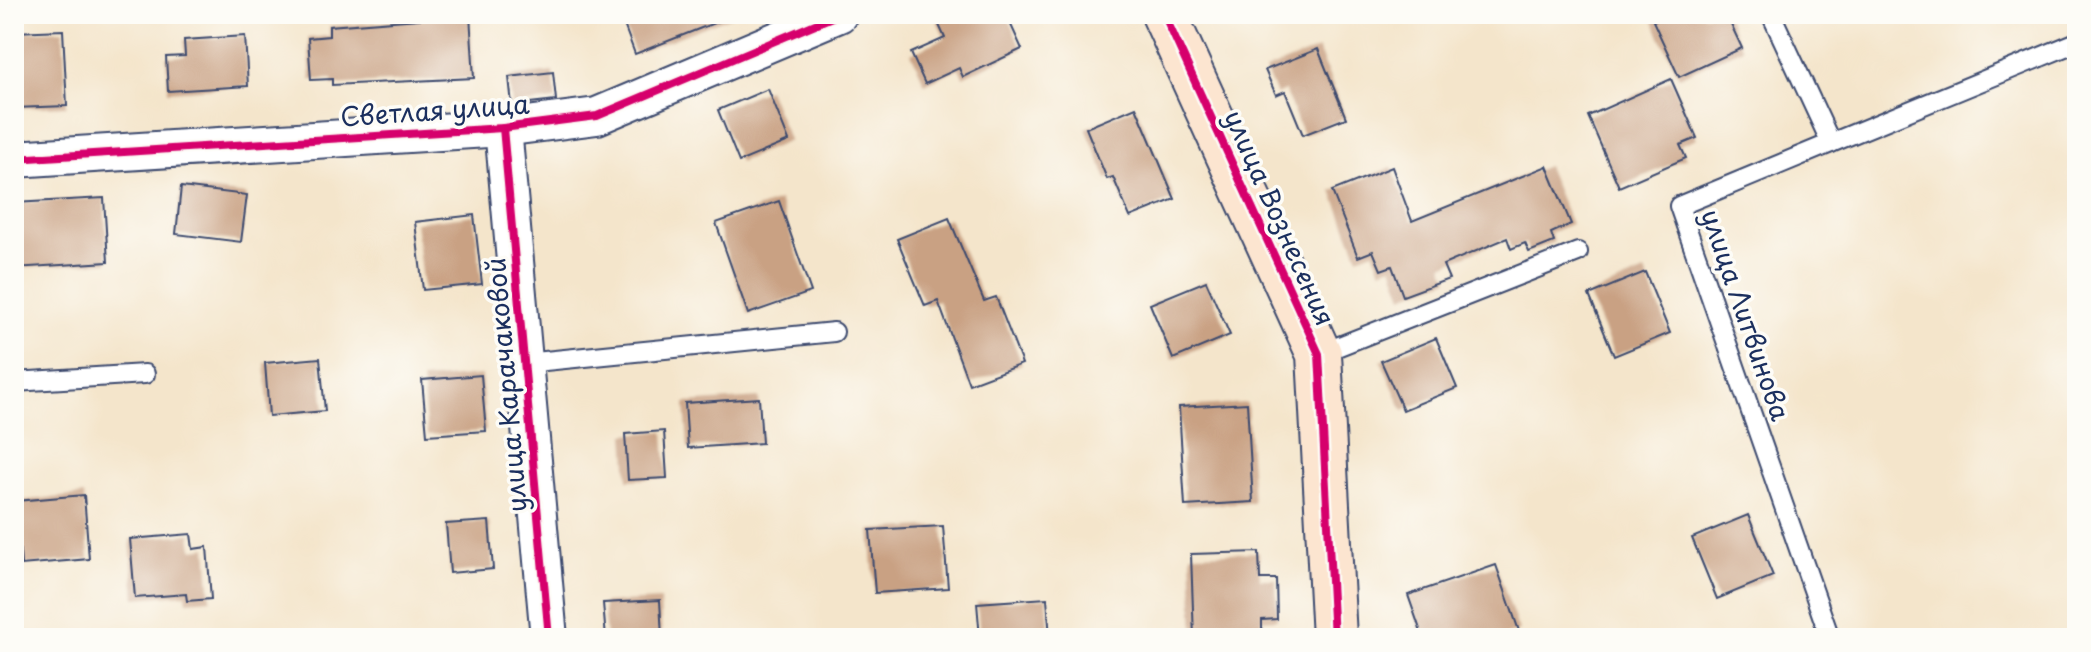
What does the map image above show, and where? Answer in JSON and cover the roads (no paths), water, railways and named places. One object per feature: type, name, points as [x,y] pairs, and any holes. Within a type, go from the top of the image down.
[{"type":"street","name":"Светлая улица","points":[[14,159],[503,128],[597,116],[839,14]]},
{"type":"street","name":"улица Вознесения","points":[[1164,14],[1319,354],[1334,638]]},
{"type":"street","name":"улица Карачаковой","points":[[503,128],[549,638]]},
{"type":"lane","points":[[1771,14],[1831,143],[2077,42]]},
{"type":"lane","name":"улица Литвинова","points":[[1830,638],[1679,206],[1831,143]]},
{"type":"lane","points":[[1319,354],[1578,252]]},
{"type":"lane","name":"улица Карачаковой","points":[[525,363],[834,332]]},
{"type":"lane","points":[[14,382],[145,374]]}]
